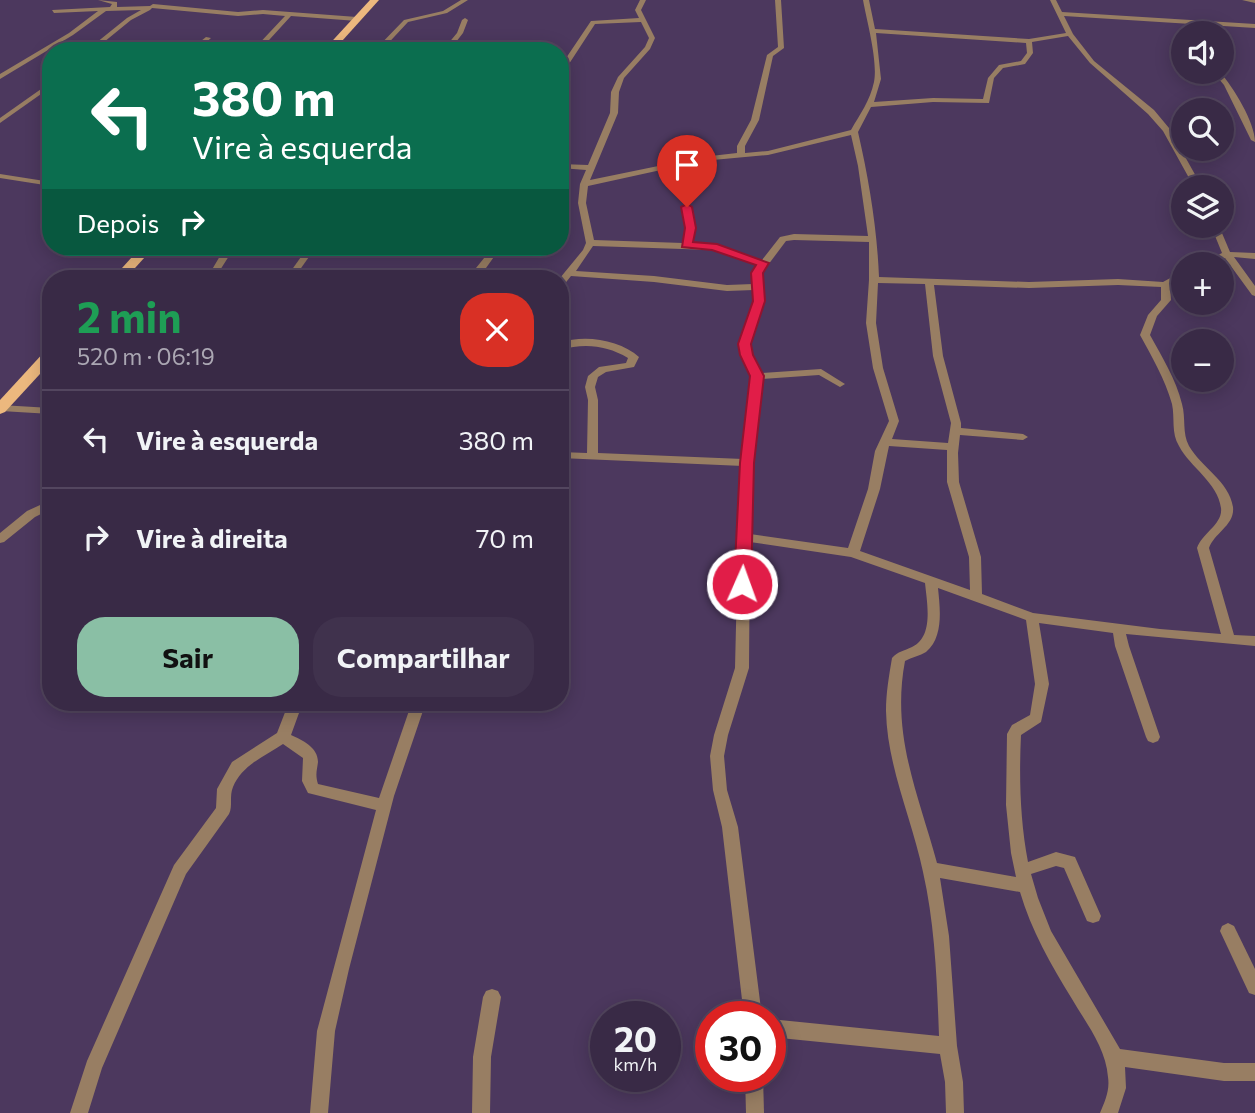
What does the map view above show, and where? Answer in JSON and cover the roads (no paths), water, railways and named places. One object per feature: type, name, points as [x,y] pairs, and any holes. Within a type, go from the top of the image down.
[{"type":"main road","points":[[336,42],[375,0]]},
{"type":"main road","points":[[126,270],[140,256]]},
{"type":"main road","points":[[1,408],[42,363]]},
{"type":"street","points":[[101,0],[115,3],[113,9]]},
{"type":"street","points":[[100,42],[129,19],[165,0]]},
{"type":"street","points":[[386,42],[406,21],[445,12],[465,0]]},
{"type":"street","points":[[569,273],[587,251],[590,243],[582,203],[584,184],[614,113],[613,105],[621,77],[648,48],[652,38],[638,10],[643,0]]},
{"type":"street","points":[[741,156],[741,145],[755,120],[770,55],[781,48],[778,0]]},
{"type":"street","points":[[853,553],[874,489],[885,442],[894,421],[878,368],[871,323],[873,239],[854,132],[878,79],[873,31],[866,0]]},
{"type":"street","points":[[1053,0],[1070,34],[1101,71],[1151,113],[1166,130],[1191,175]]},
{"type":"street","points":[[1245,0],[1255,1]]},
{"type":"street","points":[[54,11],[151,7],[239,16],[255,8],[289,15],[357,19]]},
{"type":"street","points":[[58,42],[104,10]]},
{"type":"street","points":[[1059,14],[1171,21]]},
{"type":"street","points":[[264,42],[289,15]]},
{"type":"street","points":[[452,42],[465,20]]},
{"type":"street","points":[[569,60],[579,37],[593,22],[644,20]]},
{"type":"street","points":[[1234,25],[1255,26]]},
{"type":"street","points":[[873,31],[1029,41],[1070,34]]},
{"type":"street","points":[[203,42],[208,38]]},
{"type":"street","points":[[867,105],[933,100],[986,101],[995,73],[1002,65],[1023,63],[1030,53],[1029,41]]},
{"type":"street","points":[[0,77],[42,52]]},
{"type":"street","points":[[1227,84],[1255,140]]},
{"type":"street","points":[[0,121],[42,91]]},
{"type":"street","points":[[584,184],[702,159],[768,153],[854,132]]},
{"type":"street","points":[[569,166],[592,167]]},
{"type":"street","points":[[0,176],[42,183]]},
{"type":"street","points":[[687,207],[690,228],[687,245]]},
{"type":"street","points":[[751,1001],[730,827],[720,790],[717,756],[720,735],[742,668],[747,463],[757,376],[745,347],[759,301],[757,273],[786,238],[873,239]]},
{"type":"street","points":[[590,243],[687,245],[723,249],[763,263]]},
{"type":"street","points":[[1234,254],[1255,256]]},
{"type":"street","points":[[1234,264],[1255,293]]},
{"type":"street","points":[[569,273],[727,288],[758,287]]},
{"type":"street","points":[[874,280],[1029,285],[1118,282],[1165,285],[1171,281]]},
{"type":"street","points":[[929,283],[937,356],[955,415],[953,482],[975,557],[976,597]]},
{"type":"street","points":[[1165,285],[1166,300],[1153,316],[1145,335],[1178,406],[1178,432],[1185,448],[1217,486],[1227,507],[1223,524],[1204,542],[1203,548],[1229,640]]},
{"type":"street","points":[[569,344],[577,341],[634,357],[630,365],[603,369],[593,376],[590,387],[593,400],[592,456]]},
{"type":"street","points":[[757,376],[821,372],[840,384]]},
{"type":"street","points":[[1,408],[42,410]]},
{"type":"street","points":[[956,430],[1023,437]]},
{"type":"street","points":[[885,442],[953,446]]},
{"type":"street","points":[[569,455],[747,463]]},
{"type":"street","points":[[0,539],[42,508]]},
{"type":"street","points":[[744,537],[853,553],[1032,617],[1119,629],[1255,641]]},
{"type":"street","points":[[931,583],[933,614],[928,640],[922,648],[899,658],[893,716],[910,805],[930,869],[946,1003],[955,1113]]},
{"type":"street","points":[[1032,617],[1042,684],[1039,713],[1014,734],[1012,771],[1015,825],[1026,878],[1043,932],[1090,1012],[1113,1058],[1119,1093],[1110,1113]]},
{"type":"street","points":[[1119,629],[1122,646],[1153,737]]},
{"type":"street","points":[[79,1113],[93,1067],[180,870],[224,810],[224,789],[237,766],[283,737],[293,711]]},
{"type":"street","points":[[318,1113],[326,1031],[385,806],[416,711]]},
{"type":"street","points":[[283,737],[305,747],[309,752],[309,784],[313,789],[385,806]]},
{"type":"street","points":[[930,869],[1026,878],[1055,859],[1069,862],[1093,916]]},
{"type":"street","points":[[1228,931],[1255,988]]},
{"type":"street","points":[[481,1113],[482,1057],[492,997]]},
{"type":"street","points":[[786,1030],[948,1046]]},
{"type":"street","points":[[1113,1058],[1224,1072],[1255,1072]]},
{"type":"street","points":[[754,1092],[755,1113]]}]
